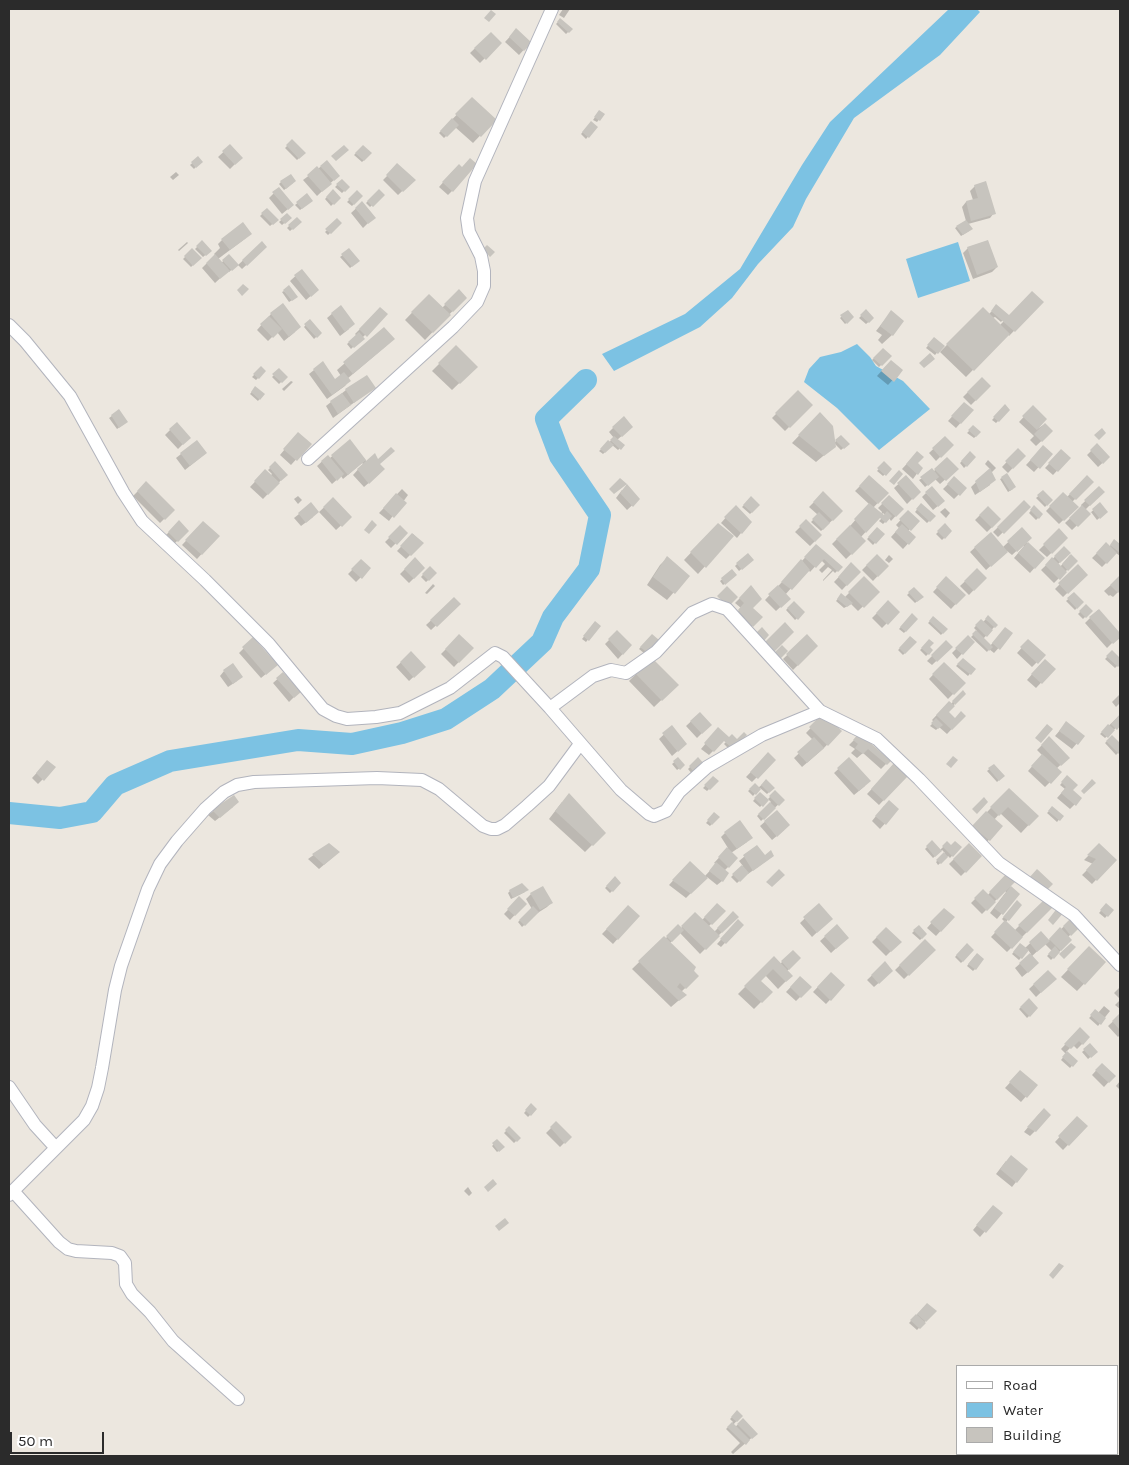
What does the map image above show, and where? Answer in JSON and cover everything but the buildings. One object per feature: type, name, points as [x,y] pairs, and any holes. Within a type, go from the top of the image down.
[{"type":"street","points":[[308,458],[453,327],[477,302],[484,286],[484,271],[481,256],[469,232],[467,218],[475,181],[552,9]]},
{"type":"street","points":[[9,325],[25,341],[70,396],[123,492],[142,521],[270,644],[323,709],[336,716],[347,719],[400,713],[450,688],[495,653],[503,657],[550,708],[621,790],[649,814],[654,816],[666,811],[679,792],[707,767],[762,735],[820,711]]},
{"type":"street","points":[[550,708],[593,676],[611,670],[626,673],[656,652],[692,613],[712,604],[727,609],[820,711],[876,739],[919,779],[999,863],[1074,915],[1120,965]]},
{"type":"street","points":[[238,1398],[173,1341],[150,1312],[132,1294],[126,1284],[125,1263],[120,1256],[112,1253],[76,1251],[68,1248],[59,1242],[11,1193],[84,1120],[92,1106],[98,1088],[121,966],[148,889],[160,864],[204,809],[224,792],[237,785],[254,782],[377,778],[422,780],[439,790],[484,826],[497,829],[520,812],[549,786],[580,744]]},
{"type":"street","points":[[9,1087],[36,1125],[56,1148]]},
{"type":"water","points":[[949,9],[977,9],[980,12],[940,55],[854,118],[806,199],[793,227],[758,264],[732,298],[700,327],[614,371],[602,354],[685,314],[740,269],[830,122]]},
{"type":"water","points":[[958,242],[970,281],[918,298],[906,259]]},
{"type":"water","points":[[857,344],[876,366],[903,381],[930,409],[879,450],[837,408],[804,382],[809,369],[820,357],[841,352]]},
{"type":"waterway","points":[[9,813],[60,818],[92,812],[115,785],[170,761],[298,740],[352,744],[402,733],[446,719],[492,689],[542,642],[553,617],[589,569],[600,515],[560,456],[546,419],[586,380]]}]
